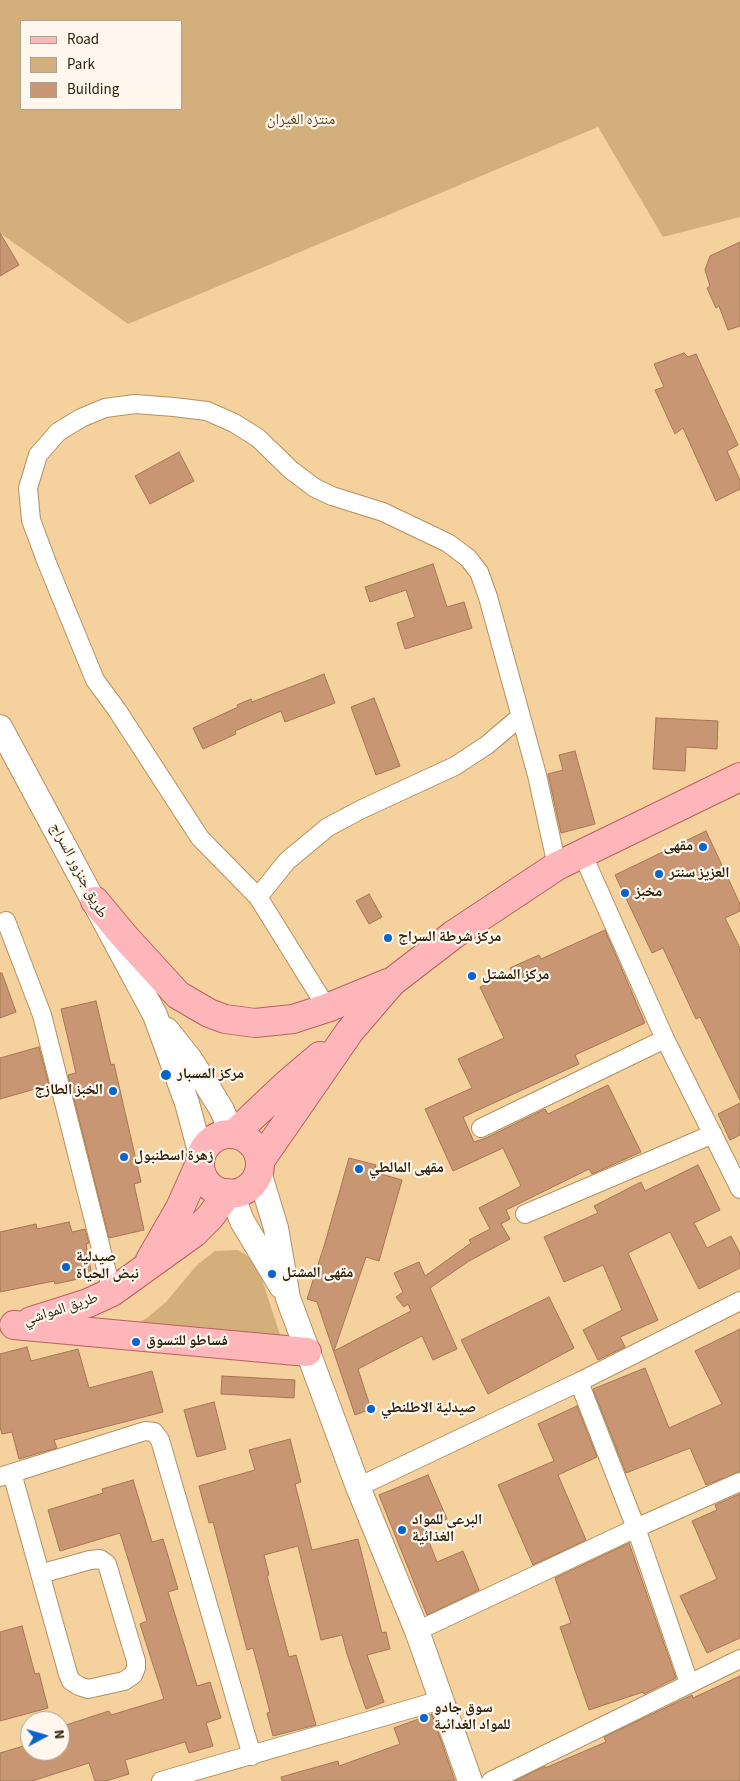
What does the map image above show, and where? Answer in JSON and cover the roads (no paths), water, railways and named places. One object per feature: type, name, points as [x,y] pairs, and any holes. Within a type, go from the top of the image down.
[{"type":"main road","points":[[259,1166],[254,1146],[248,1140],[233,1134],[224,1134],[210,1142],[201,1159],[204,1178],[208,1184],[221,1192],[230,1194],[252,1185],[259,1166],[350,1031],[392,982],[453,935],[557,866],[740,777]]},
{"type":"main road","points":[[95,901],[124,937],[178,995],[209,1013],[240,1022],[270,1023],[293,1020],[392,982]]},
{"type":"main road","points":[[233,1134],[287,1084],[350,1031]]},
{"type":"main road","name":"طريق المواشي","points":[[144,1269],[180,1208],[201,1159]]},
{"type":"main road","name":"طريق المواشي","points":[[7,1326],[61,1313],[88,1304],[112,1292],[194,1232],[230,1194]]},
{"type":"main road","points":[[7,1326],[307,1352]]},
{"type":"street","points":[[327,1008],[258,897],[200,838],[117,710],[95,680],[31,520],[28,488],[38,455],[58,432],[81,418],[105,408],[135,404],[207,411],[258,438],[291,470],[315,488],[332,496],[383,512],[448,543],[468,558],[478,572],[488,597],[537,775],[557,866]]},
{"type":"street","points":[[258,897],[287,861],[328,827],[362,809],[455,766],[487,745],[520,717]]},
{"type":"street","name":"طريق جنزور السراج","points":[[0,727],[155,1015],[187,1103],[201,1159]]},
{"type":"street","points":[[582,853],[665,1039],[740,1189]]},
{"type":"street","points":[[6,920],[42,1015],[112,1292]]},
{"type":"street","name":"طريق جنزور السراج","points":[[155,1015],[201,1076],[222,1110],[233,1134]]},
{"type":"street","points":[[481,1128],[665,1039]]},
{"type":"street","points":[[525,1214],[713,1134]]},
{"type":"street","points":[[259,1166],[276,1228],[288,1298],[358,1487],[416,1631],[470,1781]]},
{"type":"street","points":[[230,1194],[242,1221],[288,1298]]},
{"type":"street","points":[[358,1487],[579,1382],[740,1301]]},
{"type":"street","points":[[579,1382],[636,1528],[689,1682]]},
{"type":"street","points":[[40,1574],[90,1560],[100,1559],[107,1564],[136,1661],[133,1675],[124,1681],[88,1689],[71,1681],[40,1574],[6,1475],[145,1431],[154,1432],[160,1440],[163,1449],[252,1756]]},
{"type":"street","points":[[416,1631],[636,1528],[740,1482]]},
{"type":"street","points":[[491,1781],[740,1658]]},
{"type":"street","points":[[161,1781],[441,1700]]},
{"type":"place","name":"مقهى","points":[[703,847]]},
{"type":"place","name":"العزيز سنتر","points":[[659,874]]},
{"type":"place","name":"مخبز","points":[[625,893]]},
{"type":"place","name":"مركز شرطة السراج","points":[[388,938]]},
{"type":"place","name":"مركز المشتل","points":[[472,976]]},
{"type":"place","name":"مركز المسبار","points":[[166,1075]]},
{"type":"place","name":"الخبز الطازج","points":[[113,1091]]},
{"type":"place","name":"زهرة اسطنبول","points":[[124,1157]]},
{"type":"place","name":"مقهى المالطي","points":[[359,1169]]},
{"type":"place","name":"صيدلية نبض الحياة","points":[[66,1267]]},
{"type":"place","name":"مقهى المشتل","points":[[272,1274]]},
{"type":"place","name":"فساطو للتسوق","points":[[136,1342]]},
{"type":"place","name":"صيدلية الاطلنطي","points":[[371,1409]]},
{"type":"place","name":"البرعي للمواد الغذائية","points":[[402,1530]]},
{"type":"place","name":"سوق جادو للمواد الغدائية","points":[[424,1718]]},
{"type":"park label","name":"منتزه الغيران","points":[[301,121]]}]
